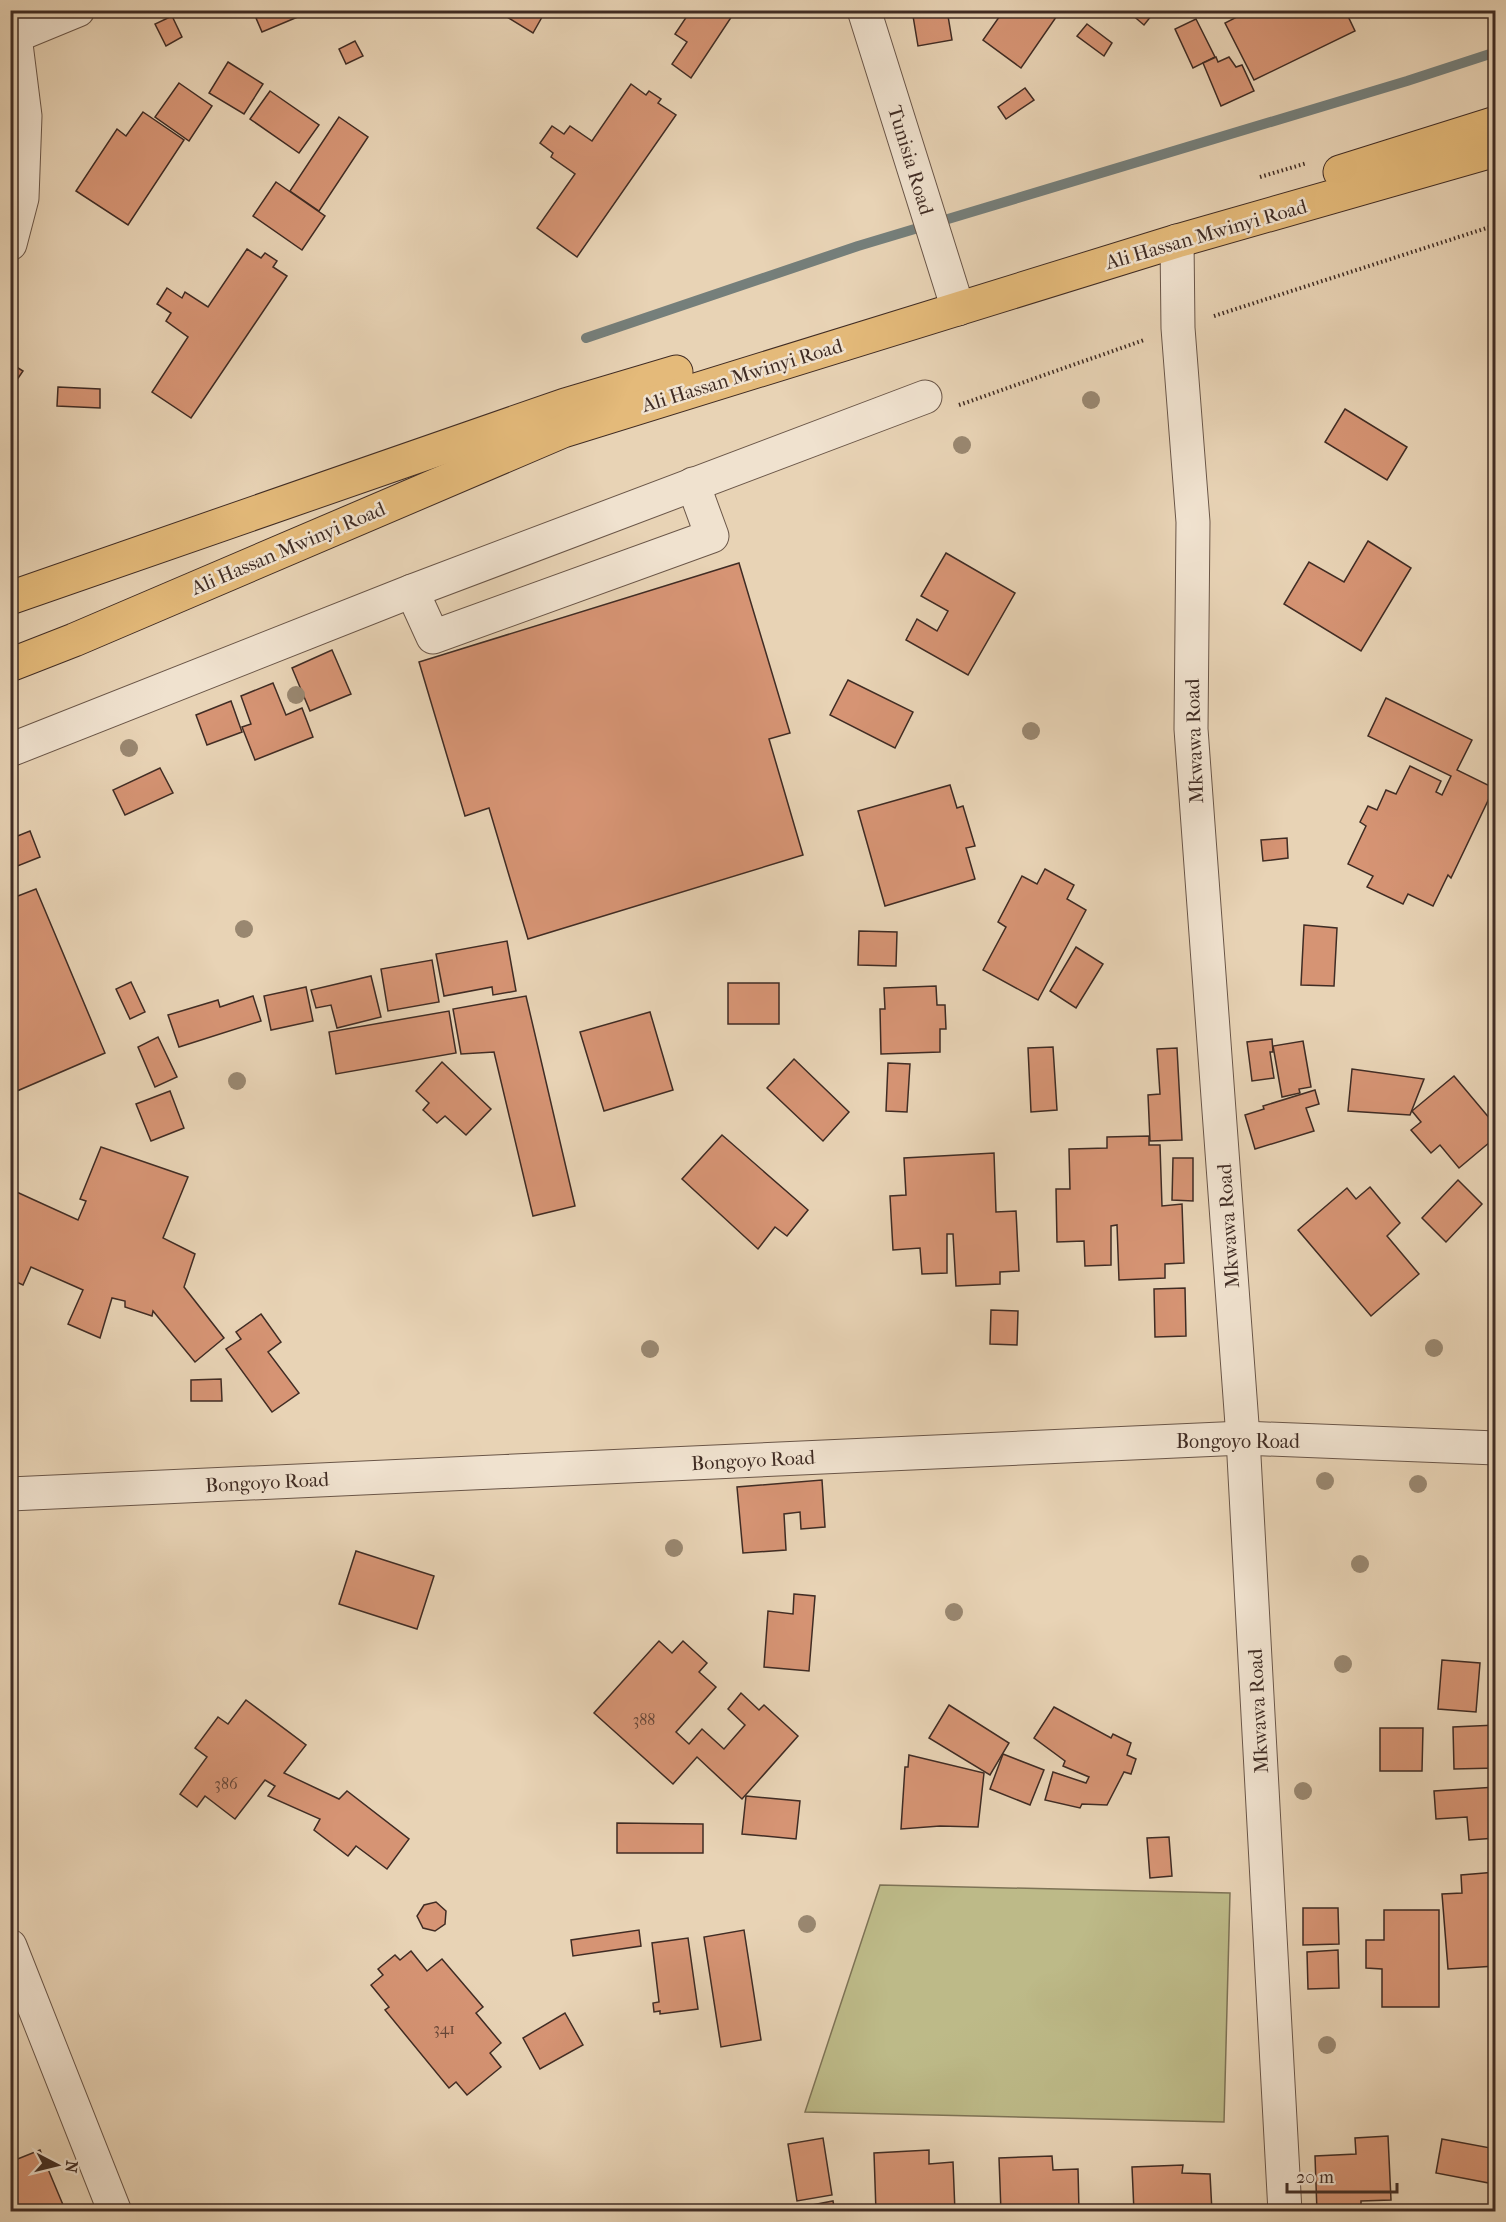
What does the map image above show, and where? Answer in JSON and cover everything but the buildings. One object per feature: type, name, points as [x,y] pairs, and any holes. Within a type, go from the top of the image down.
[{"type":"highway","name":"Ali Hassan Mwinyi Road","points":[[10,665],[74,640],[563,430],[1185,220],[1496,123]]},
{"type":"highway","name":"Ali Hassan Mwinyi Road","points":[[10,598],[565,405],[1177,241],[1496,150]]},
{"type":"street","points":[[10,244],[22,198],[25,116],[13,37],[78,10]]},
{"type":"street","name":"Tunisia Road","points":[[864,10],[954,299]]},
{"type":"street","name":"Mkwawa Road","points":[[1177,241],[1178,328],[1193,522],[1191,729],[1243,1438],[1285,2211]]},
{"type":"street","points":[[10,750],[412,591],[925,397]]},
{"type":"street","points":[[412,591],[434,637],[712,536],[693,484]]},
{"type":"street","name":"Bongoyo Road","points":[[10,1494],[1243,1438],[1496,1448]]},
{"type":"street","points":[[10,1946],[115,2211]]},
{"type":"shaded area","points":[[880,1885],[1230,1893],[1224,2122],[805,2112]]},
{"type":"waterway","points":[[586,338],[858,246],[1407,81],[1496,52]]}]
